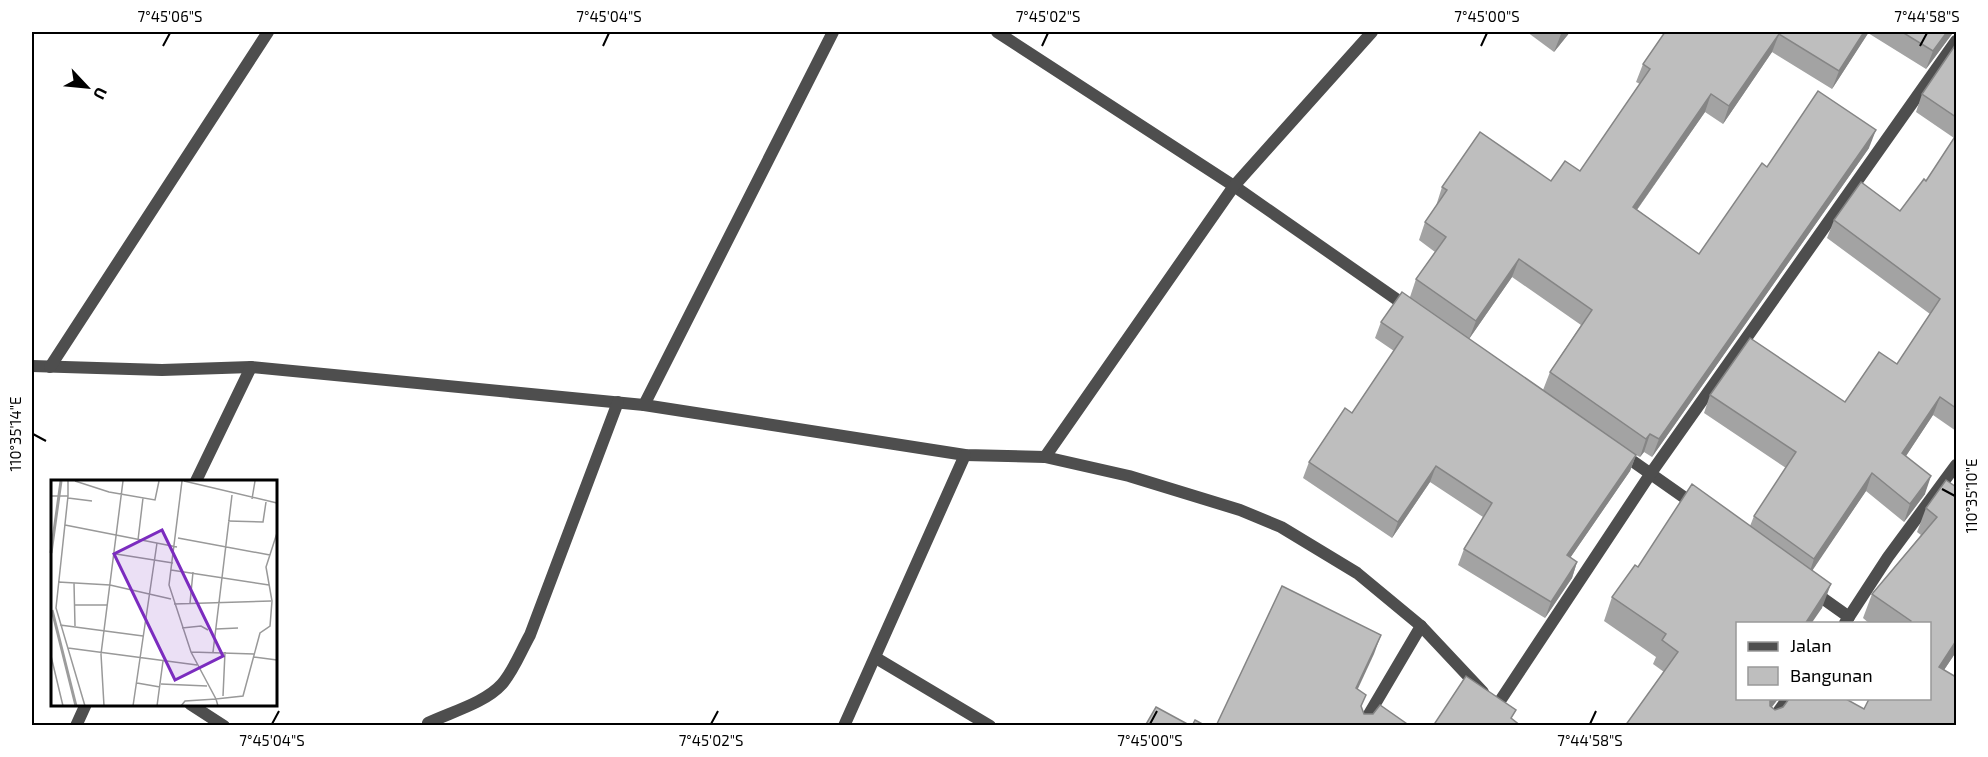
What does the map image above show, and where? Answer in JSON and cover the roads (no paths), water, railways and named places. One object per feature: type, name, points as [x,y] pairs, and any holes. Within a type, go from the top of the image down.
[{"type":"street","points":[[50,367],[268,32]]},
{"type":"street","points":[[644,405],[833,32]]},
{"type":"street","points":[[997,32],[1234,186],[1418,314]]},
{"type":"street","points":[[1045,457],[1234,186],[1372,32]]},
{"type":"street","points":[[32,366],[162,370],[251,367],[618,402],[965,455],[1045,457],[1129,476],[1240,510],[1281,527],[1357,573],[1421,626],[1500,710],[1651,474],[1956,41]]},
{"type":"street","points":[[196,480],[251,367]]},
{"type":"street","points":[[428,723],[492,693],[515,664],[530,635],[618,402]]},
{"type":"street","points":[[1612,447],[1708,514]]},
{"type":"street","points":[[844,726],[965,455]]},
{"type":"street","points":[[1802,583],[1847,620],[1888,557],[1956,465]]},
{"type":"street","points":[[1362,726],[1421,626]]},
{"type":"street","points":[[876,658],[990,726]]},
{"type":"street","points":[[1767,726],[1787,700]]},
{"type":"street","points":[[76,726],[86,706]]},
{"type":"street","points":[[192,706],[224,726]]}]
